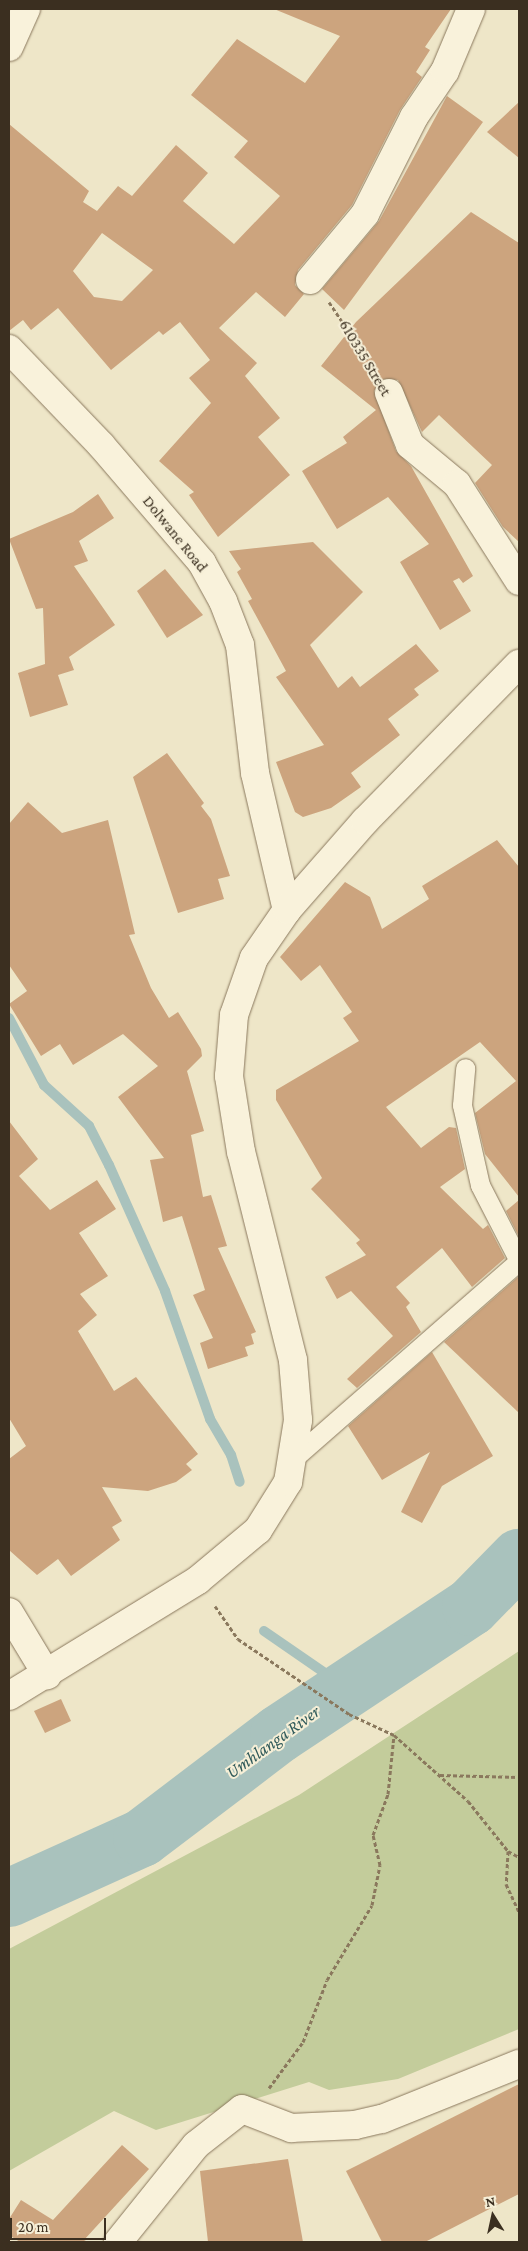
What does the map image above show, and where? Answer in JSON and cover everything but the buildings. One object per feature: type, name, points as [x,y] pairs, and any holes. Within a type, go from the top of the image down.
[{"type":"street","points":[[9,47],[26,9]]},
{"type":"street","points":[[310,280],[365,214],[414,117],[445,71],[471,9]]},
{"type":"street","name":"Dolwane Road","points":[[9,349],[100,445],[202,563],[223,600],[240,645],[256,773],[287,910]]},
{"type":"street","name":"610335 Street","points":[[390,392],[410,445],[458,484],[519,581]]},
{"type":"street","points":[[9,1696],[47,1675],[198,1580],[258,1530],[288,1482],[294,1457],[298,1420],[292,1360],[241,1152],[229,1076],[234,1015],[254,958],[287,910],[365,821],[519,664]]},
{"type":"street","points":[[9,1612],[47,1675]]},
{"type":"street","points":[[118,2242],[196,2144],[242,2109],[291,2128],[355,2124],[382,2119],[519,2064]]},
{"type":"lane","points":[[294,1457],[519,1261],[480,1185],[462,1105],[465,1068]]},
{"type":"path","name":"610335 Street","points":[[310,280],[340,316],[390,392]]},
{"type":"path","points":[[198,1580],[238,1639],[349,1714],[394,1735],[468,1801],[508,1850],[519,1857]]},
{"type":"path","points":[[242,2109],[279,2081],[303,2042],[327,1980],[372,1905],[380,1866],[373,1835],[388,1794],[394,1735]]},
{"type":"path","points":[[439,1775],[519,1777]]},
{"type":"path","points":[[508,1850],[506,1884],[519,1912]]},
{"type":"green space","points":[[519,1651],[519,2029],[398,2079],[329,2090],[309,2082],[156,2130],[114,2111],[9,2171],[9,1949],[299,1795]]},
{"type":"waterway","points":[[9,1018],[44,1085],[89,1126],[109,1165],[165,1291],[210,1419],[231,1455],[240,1482]]},
{"type":"waterway","name":"Umhlanga River","points":[[9,1898],[142,1838],[279,1734],[471,1607],[519,1558]]},
{"type":"waterway","points":[[264,1631],[348,1689]]}]
